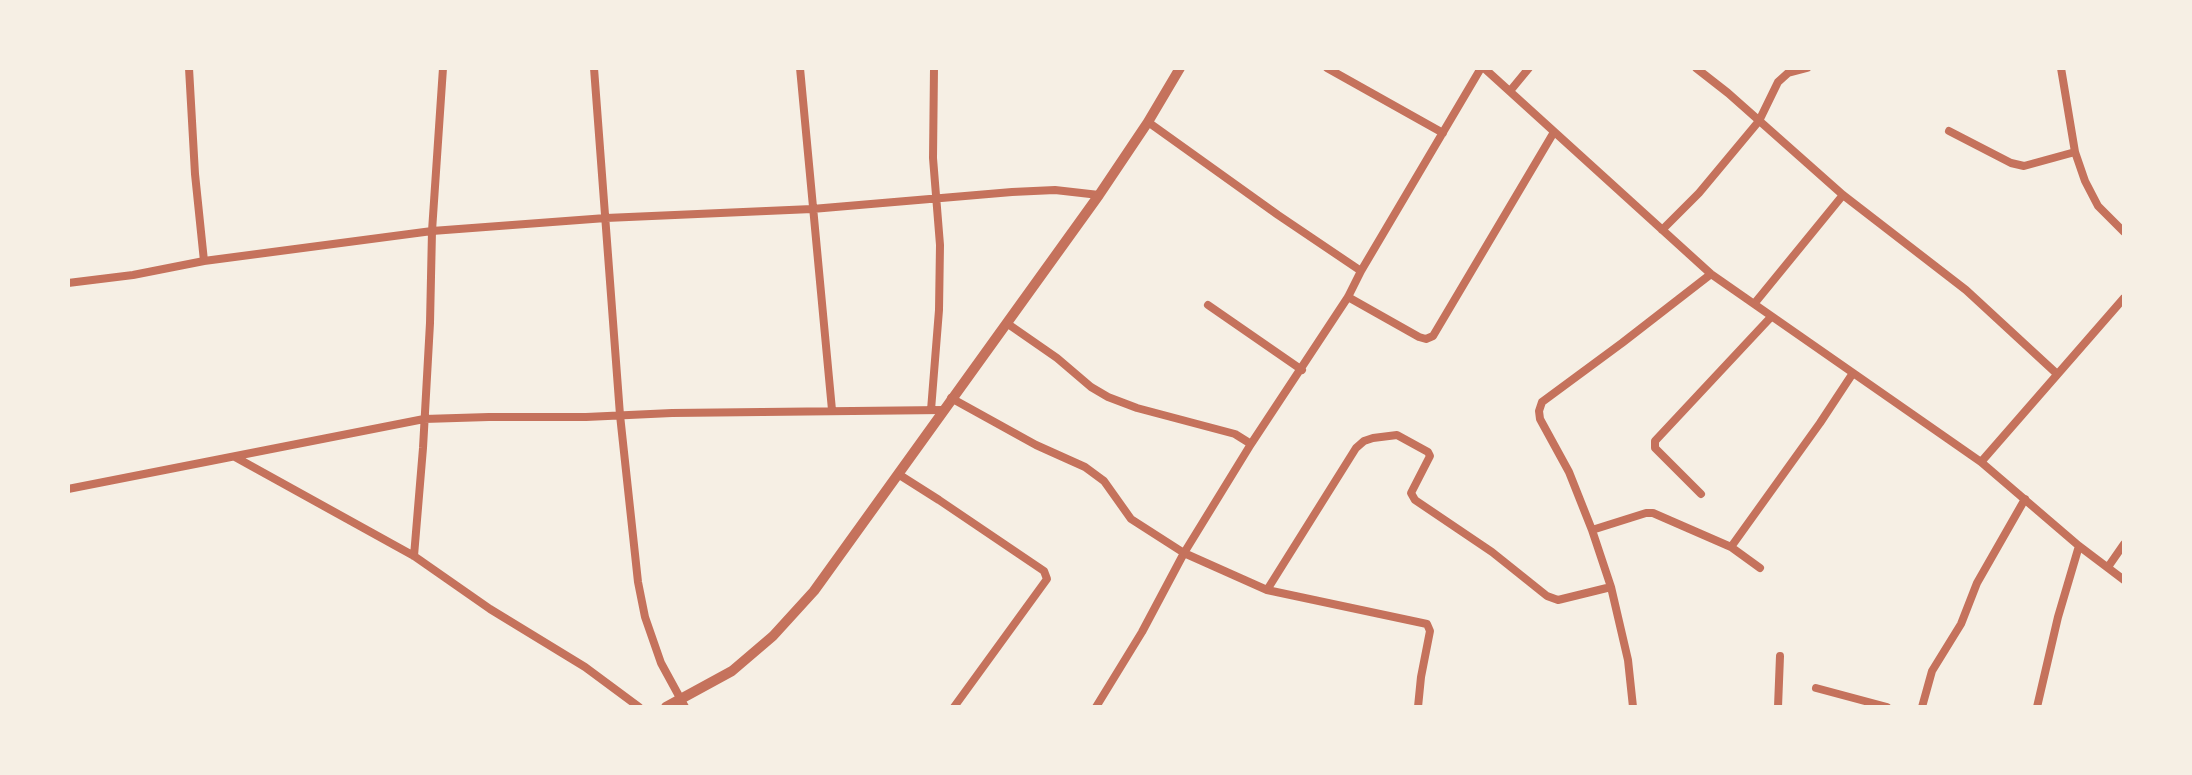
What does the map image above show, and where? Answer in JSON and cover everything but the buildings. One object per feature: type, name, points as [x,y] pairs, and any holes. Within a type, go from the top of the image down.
[{"type":"street","points":[[189,68],[204,261]]},
{"type":"street","points":[[414,556],[443,68]]},
{"type":"street","points":[[594,68],[620,415],[638,582],[645,617],[661,663],[682,703]]},
{"type":"street","points":[[800,68],[832,410]]},
{"type":"street","points":[[934,68],[933,158],[940,245],[937,410]]},
{"type":"street","points":[[666,707],[682,703],[732,671],[773,636],[814,591],[898,474],[937,410],[951,398],[1008,324],[1099,195],[1180,68]]},
{"type":"street","points":[[1327,68],[1443,133]]},
{"type":"street","points":[[1096,707],[1142,632],[1184,553],[1348,297],[1483,68],[1711,274],[1981,462],[2079,546],[2124,580]]},
{"type":"street","points":[[1510,91],[1529,68]]},
{"type":"street","points":[[1696,68],[1843,195],[1966,290],[2056,373]]},
{"type":"street","points":[[1662,230],[1699,193],[1759,121],[1778,82],[1788,73],[1807,68]]},
{"type":"street","points":[[2061,68],[2075,152],[2085,181],[2098,206],[2124,232]]},
{"type":"street","points":[[1148,122],[1361,271]]},
{"type":"street","points":[[1949,131],[2011,163],[2024,166],[2075,152]]},
{"type":"street","points":[[1348,297],[1419,337],[1426,339],[1433,336],[1554,132]]},
{"type":"street","points":[[68,283],[133,275],[204,261],[432,231],[606,218],[812,209],[1055,190],[1099,195]]},
{"type":"street","points":[[1754,304],[1843,195]]},
{"type":"street","points":[[1633,707],[1628,660],[1611,587],[1569,472],[1540,419],[1539,411],[1542,402],[1711,274]]},
{"type":"street","points":[[1981,462],[2124,298]]},
{"type":"street","points":[[1208,305],[1302,370]]},
{"type":"street","points":[[2115,309],[2124,314]]},
{"type":"street","points":[[1701,494],[1655,448],[1655,441],[1771,317]]},
{"type":"street","points":[[1008,324],[1108,397],[1137,408],[1235,434],[1251,444]]},
{"type":"street","points":[[1731,547],[1853,373]]},
{"type":"street","points":[[951,398],[1036,445],[1085,467],[1104,481],[1131,519],[1184,553],[1267,590],[1427,624],[1430,631],[1418,707]]},
{"type":"street","points":[[68,489],[424,419],[937,410]]},
{"type":"street","points":[[1267,590],[1356,448],[1373,438],[1397,435],[1430,456],[1411,493],[1415,500],[1492,552],[1547,596],[1558,600],[1611,587]]},
{"type":"street","points":[[235,456],[414,556],[490,609],[585,667],[639,707]]},
{"type":"street","points":[[898,474],[1044,571],[1047,579],[954,707]]},
{"type":"street","points":[[1922,707],[1932,671],[1961,624],[1977,583],[2025,499]]},
{"type":"street","points":[[1592,530],[1653,513],[1731,547],[1760,568]]},
{"type":"street","points":[[2108,567],[2124,544]]},
{"type":"street","points":[[2037,707],[2079,546]]},
{"type":"street","points":[[1778,707],[1780,656]]},
{"type":"street","points":[[1816,688],[1887,707]]}]
